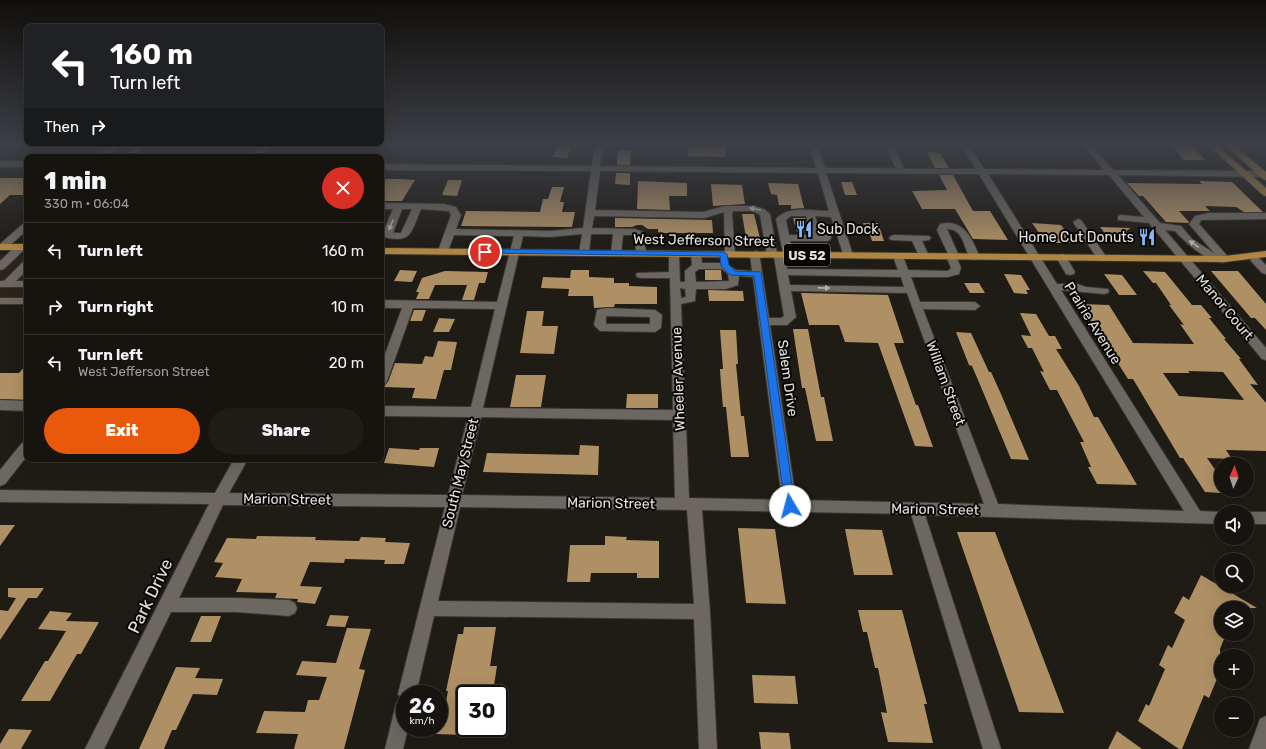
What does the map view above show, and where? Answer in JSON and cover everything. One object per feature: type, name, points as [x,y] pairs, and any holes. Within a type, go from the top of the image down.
[{"type":"main road","points":[[1252,180],[1266,193]]},
{"type":"main road","points":[[1,247],[24,247]]},
{"type":"main road","name":"West Jefferson Street","points":[[386,251],[1221,259],[1266,254]]},
{"type":"main road","name":"US 52","points":[[1221,259],[1266,260]]},
{"type":"street","points":[[584,253],[595,180]]},
{"type":"street","points":[[825,180],[848,255]]},
{"type":"street","name":"Prairie Avenue","points":[[986,180],[1196,517]]},
{"type":"street","name":"Manor Court","points":[[1118,180],[1266,356]]},
{"type":"street","points":[[384,206],[444,207],[453,209],[456,215],[443,251]]},
{"type":"street","points":[[399,206],[387,235],[405,235],[418,206]]},
{"type":"street","points":[[590,213],[705,215],[715,209],[729,210],[755,208],[763,211],[780,255],[790,317],[783,322],[765,321]]},
{"type":"street","points":[[641,275],[675,280],[691,285],[726,286],[734,284],[729,270],[727,254],[727,214],[729,210]]},
{"type":"street","points":[[780,255],[785,238],[781,219],[788,214],[835,214]]},
{"type":"street","points":[[810,214],[817,238]]},
{"type":"street","points":[[1221,259],[1194,224],[1198,218],[1208,216],[1266,216]]},
{"type":"street","points":[[1121,218],[1178,228],[1189,241],[1221,259]]},
{"type":"street","points":[[1078,222],[1102,258]]},
{"type":"street","points":[[782,272],[948,274],[955,272],[956,268],[953,256],[942,230],[943,226],[957,227],[961,229],[975,256]]},
{"type":"street","points":[[1,247],[24,228]]},
{"type":"street","points":[[450,232],[518,234],[618,232],[640,234],[641,253]]},
{"type":"street","points":[[616,253],[618,232]]},
{"type":"street","points":[[785,238],[827,238],[827,232],[841,232]]},
{"type":"street","name":"South May Street","points":[[409,685],[518,234]]},
{"type":"street","points":[[386,251],[398,236]]},
{"type":"street","points":[[894,238],[921,238],[924,256]]},
{"type":"street","points":[[0,267],[24,247]]},
{"type":"street","name":"Wheeler Avenue","points":[[674,254],[679,415],[688,504],[702,612],[708,749]]},
{"type":"street","points":[[696,254],[697,266]]},
{"type":"street","name":"Salem Drive","points":[[756,254],[790,506]]},
{"type":"street","name":"William Street","points":[[898,256],[918,306],[993,510]]},
{"type":"street","points":[[1061,257],[1070,272]]},
{"type":"street","points":[[1255,260],[1266,271]]},
{"type":"street","points":[[0,267],[24,265]]},
{"type":"street","points":[[676,301],[687,301],[691,299],[690,271],[697,266],[758,274]]},
{"type":"street","points":[[4,283],[24,267]]},
{"type":"street","points":[[4,283],[24,284]]},
{"type":"street","points":[[1052,287],[1078,287],[1084,290],[1104,291]]},
{"type":"street","points":[[785,288],[911,290]]},
{"type":"street","points":[[0,301],[24,301]]},
{"type":"street","points":[[384,304],[501,306]]},
{"type":"street","points":[[384,373],[409,305]]},
{"type":"street","points":[[918,306],[974,306]]},
{"type":"street","points":[[656,319],[676,320]]},
{"type":"street","points":[[0,405],[24,406]]},
{"type":"street","points":[[384,411],[679,415]]},
{"type":"street","points":[[0,480],[24,452]]},
{"type":"street","name":"Park Drive","points":[[94,749],[238,462]]},
{"type":"street","name":"Marion Street","points":[[0,496],[916,508],[1214,518]]},
{"type":"street","points":[[916,508],[992,749]]},
{"type":"street","points":[[1254,518],[1266,518]]},
{"type":"street","points":[[167,605],[236,605],[289,608]]},
{"type":"street","points":[[428,608],[702,612]]},
{"type":"street","points":[[1258,749],[1266,725]]},
{"type":"street","points":[[394,749],[397,737]]},
{"type":"shaded area","points":[[0,254],[24,255],[24,303],[0,303]]},
{"type":"building","points":[[0,180],[24,180],[24,195],[10,195],[0,204]]},
{"type":"building","points":[[384,180],[415,180],[402,201],[384,201]]},
{"type":"building","points":[[448,180],[462,180],[457,196],[442,195]]},
{"type":"building","points":[[615,180],[630,180],[630,185],[615,184]]},
{"type":"building","points":[[942,180],[956,180],[973,211],[990,211],[1008,240],[973,239],[955,209],[922,209],[912,191],[947,190]]},
{"type":"building","points":[[638,181],[687,183],[687,196],[669,196],[670,210],[637,209]]},
{"type":"building","points":[[1199,181],[1232,182],[1263,212],[1244,212],[1236,207],[1205,206],[1210,211],[1179,211],[1189,222],[1188,223],[1166,222],[1143,196],[1139,196],[1127,183],[1202,184]]},
{"type":"building","points":[[841,182],[852,182],[857,195],[845,195]]},
{"type":"building","points":[[768,183],[798,184],[804,208],[791,209],[791,205],[779,205],[777,195],[771,194]]},
{"type":"building","points":[[711,184],[742,185],[745,204],[713,206]]},
{"type":"building","points":[[552,187],[564,187],[560,202],[564,202],[562,212],[575,212],[572,227],[461,226],[466,211],[540,212],[543,199],[548,199]]},
{"type":"building","points":[[742,214],[754,214],[760,238],[746,238]]},
{"type":"building","points":[[615,218],[712,220],[713,233],[661,233],[658,232],[658,229],[648,229],[642,225],[632,227],[615,227]]},
{"type":"building","name":"Sub Dock","points":[[793,218],[805,218],[809,233],[797,232]]},
{"type":"building","points":[[863,223],[878,223],[884,241],[872,241],[870,235],[867,235]]},
{"type":"building","points":[[1032,223],[1061,225],[1074,243],[1050,243],[1044,240]]},
{"type":"building","points":[[1100,227],[1131,228],[1126,231],[1134,240],[1119,240],[1118,238],[1110,240]]},
{"type":"building","points":[[400,270],[417,271],[412,282],[394,281]]},
{"type":"building","points":[[571,270],[589,270],[589,277],[614,278],[614,283],[629,283],[629,286],[657,287],[657,304],[615,304],[614,307],[594,308],[593,296],[568,296],[569,289],[541,288],[543,277],[570,278]]},
{"type":"building","points":[[705,270],[721,270],[722,280],[705,280]]},
{"type":"building","points":[[445,271],[488,272],[485,283],[479,283],[474,300],[462,300],[467,285],[435,285],[429,299],[416,299],[419,292],[416,292],[422,278]]},
{"type":"building","points":[[1143,271],[1165,272],[1192,305],[1201,305],[1212,318],[1209,318],[1226,339],[1224,339],[1241,359],[1239,359],[1258,385],[1250,384],[1266,403],[1266,451],[1226,450],[1231,457],[1207,458],[1214,468],[1214,493],[1205,492],[1183,458],[1180,458],[1133,379],[1128,379],[1080,304],[1109,305],[1133,343],[1194,344],[1180,324],[1184,325],[1169,305],[1171,305],[1156,283],[1153,283]],"holes":[[[1188,371],[1223,372],[1244,400],[1179,396],[1163,373],[1190,373]]]},
{"type":"building","points":[[1211,271],[1238,271],[1266,304],[1266,330],[1255,318],[1251,318]]},
{"type":"building","points":[[1004,274],[1021,275],[1030,290],[1026,290],[1028,294],[1014,293]]},
{"type":"building","points":[[1104,274],[1122,275],[1137,295],[1119,295]]},
{"type":"building","points":[[964,283],[979,283],[985,293],[970,293]]},
{"type":"building","points":[[708,290],[743,291],[744,301],[709,301]]},
{"type":"building","points":[[801,293],[888,295],[904,343],[894,343],[933,447],[915,446],[878,343],[845,342],[839,325],[809,325]]},
{"type":"building","points":[[414,310],[426,310],[422,321],[410,321]]},
{"type":"building","points":[[527,311],[544,311],[542,326],[558,326],[554,354],[520,353]]},
{"type":"building","points":[[1020,313],[1036,314],[1049,336],[1055,336],[1062,349],[1056,349],[1079,386],[1094,417],[1098,417],[1137,485],[1097,484],[1088,467],[1091,467],[1080,442],[1084,442],[1057,390],[1050,390],[1040,371],[1044,372],[1032,348],[1028,348],[1021,335],[1031,336]]},
{"type":"building","points":[[439,318],[455,319],[449,332],[433,332]]},
{"type":"building","points":[[793,329],[808,329],[821,397],[824,397],[833,441],[816,441],[805,388],[802,388]]},
{"type":"building","points":[[720,330],[736,330],[738,364],[736,364],[741,416],[744,416],[749,457],[731,457],[726,407],[723,407],[721,385],[720,369],[723,369]]},
{"type":"building","points":[[956,332],[971,333],[989,372],[991,372],[1029,460],[1011,459]]},
{"type":"building","points":[[438,341],[457,342],[451,370],[444,370],[436,399],[412,398],[415,388],[384,387],[384,385],[388,382],[395,363],[422,364],[425,356],[433,357]]},
{"type":"building","points":[[24,367],[24,400],[0,399],[0,373],[19,373]]},
{"type":"building","points":[[516,375],[546,375],[541,407],[510,407]]},
{"type":"building","points":[[627,394],[658,394],[658,408],[626,408]]},
{"type":"building","points":[[580,445],[599,446],[598,475],[483,472],[487,453],[579,455]]},
{"type":"building","points":[[389,448],[419,450],[420,448],[439,448],[434,467],[384,463]]},
{"type":"building","points":[[0,525],[15,525],[0,546]]},
{"type":"building","points":[[738,528],[775,529],[786,604],[746,603]]},
{"type":"building","points":[[845,529],[882,530],[893,575],[854,575]]},
{"type":"building","points":[[957,532],[995,532],[1064,713],[1019,712]]},
{"type":"building","points":[[257,536],[316,537],[315,540],[359,541],[361,537],[386,538],[385,542],[410,543],[404,564],[384,564],[385,560],[345,559],[344,563],[310,562],[300,586],[322,587],[315,604],[297,602],[298,599],[275,598],[277,593],[236,592],[242,579],[215,577],[223,563],[214,562],[227,538],[256,539]]},
{"type":"building","points":[[605,536],[627,537],[626,540],[659,541],[659,578],[637,578],[637,573],[591,573],[590,582],[567,582],[570,545],[605,545]]},
{"type":"building","points":[[1201,575],[1214,583],[1214,593],[1232,593],[1245,601],[1214,601],[1214,641],[1223,641],[1220,649],[1214,649],[1214,686],[1209,698],[1204,695],[1182,749],[1179,749],[1138,721],[1146,704],[1149,706],[1165,669],[1159,665],[1168,645],[1172,648],[1185,620],[1174,613],[1183,596],[1189,600]]},
{"type":"building","points":[[8,588],[44,588],[37,598],[28,598],[0,640],[0,610],[8,611],[16,598],[8,597]]},
{"type":"building","points":[[858,610],[902,610],[927,704],[924,704],[933,743],[888,742],[881,712],[887,713],[878,668],[875,668],[867,632],[863,632]]},
{"type":"building","points":[[50,611],[72,613],[66,621],[99,622],[81,654],[77,654],[50,701],[21,701],[45,661],[48,661],[66,631],[38,629]]},
{"type":"building","points":[[330,615],[349,616],[345,627],[326,626]]},
{"type":"building","points":[[201,616],[221,616],[211,642],[190,642]]},
{"type":"building","points":[[464,627],[496,627],[490,666],[497,666],[494,685],[456,685],[456,735],[448,734],[447,685],[458,634],[463,634]]},
{"type":"building","points":[[347,628],[371,629],[359,669],[365,670],[344,749],[294,749],[298,734],[256,733],[264,711],[305,712],[308,700],[319,700],[327,677],[296,675],[302,661],[336,663]]},
{"type":"building","points":[[176,667],[200,668],[195,678],[223,679],[217,695],[193,694],[176,730],[172,730],[164,749],[139,749]]},
{"type":"building","points":[[752,675],[795,676],[798,704],[754,703]]},
{"type":"building","points":[[9,729],[32,730],[21,749],[0,749],[0,744]]},
{"type":"building","points":[[1117,731],[1142,749],[1108,749]]},
{"type":"building","points":[[759,732],[789,733],[791,749],[761,749]]},
{"type":"place","name":"Sub Dock","points":[[804,229]]},
{"type":"place","name":"Home Cut Donuts","points":[[1147,237]]},
{"type":"route","points":[[485,252],[723,254],[725,266],[733,273],[758,274],[790,506]]}]
